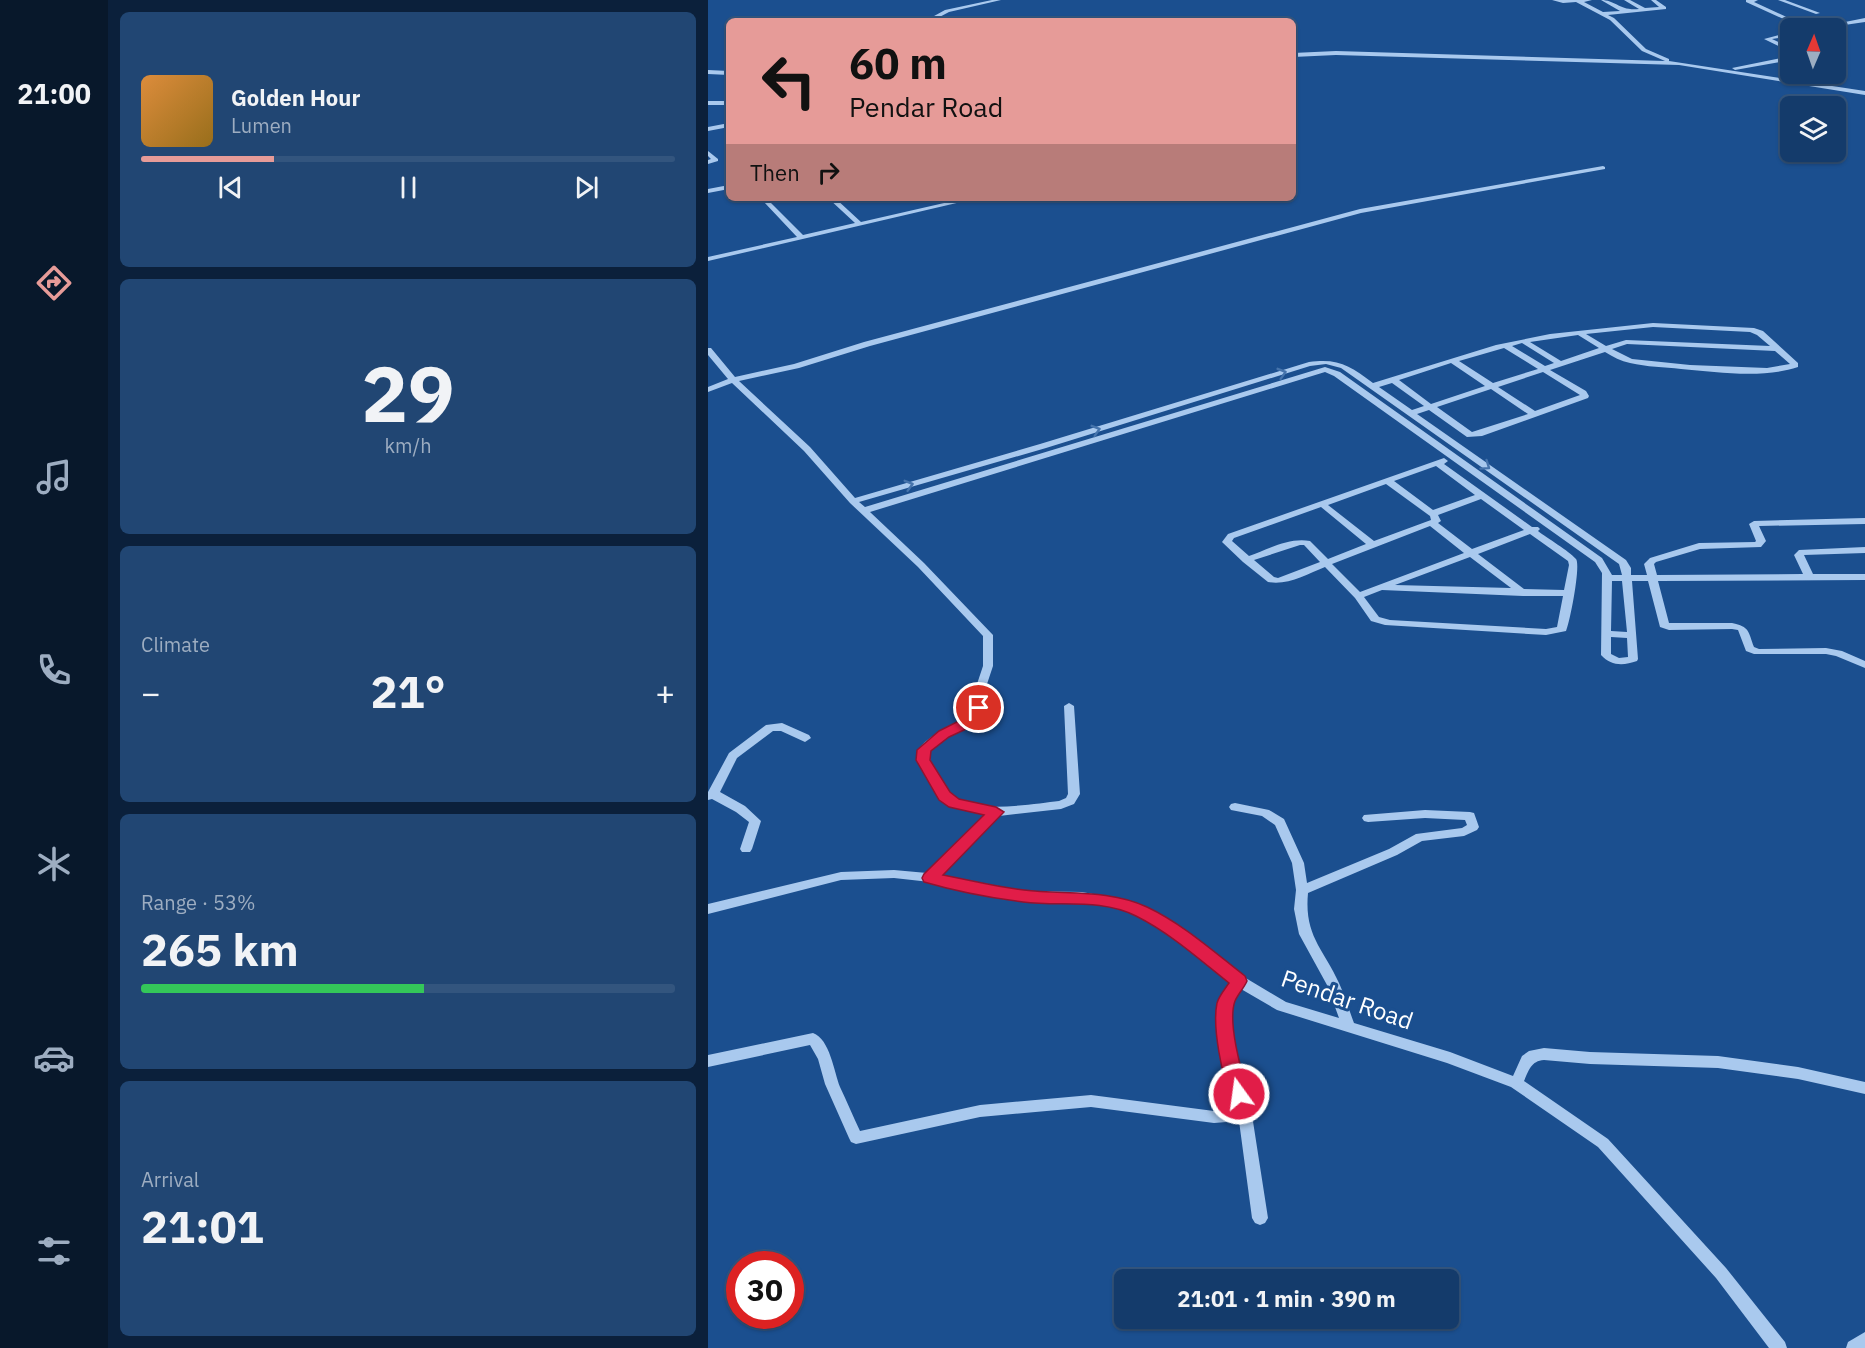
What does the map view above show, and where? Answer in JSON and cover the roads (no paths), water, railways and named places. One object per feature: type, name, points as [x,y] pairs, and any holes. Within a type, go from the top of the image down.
[{"type":"street","points":[[932,18],[960,7],[999,0]]},
{"type":"street","points":[[1554,0],[1590,0]]},
{"type":"street","points":[[1577,0],[1612,19],[1644,50],[1679,63]]},
{"type":"street","points":[[1603,0],[1624,11]]},
{"type":"street","points":[[1626,0],[1644,10]]},
{"type":"street","points":[[1602,14],[1664,8],[1653,0]]},
{"type":"street","points":[[1756,0],[1748,1],[1786,18]]},
{"type":"street","points":[[1780,0],[1818,13]]},
{"type":"street","points":[[1846,23],[1865,20]]},
{"type":"street","points":[[1780,36],[1767,39],[1780,45]]},
{"type":"street","points":[[1296,55],[1336,53],[1679,63],[1865,93]]},
{"type":"street","points":[[1724,70],[1780,60]]},
{"type":"street","points":[[708,72],[726,73]]},
{"type":"street","points":[[708,103],[726,103]]},
{"type":"street","points":[[708,129],[726,126]]},
{"type":"street","points":[[708,153],[716,160],[708,162]]},
{"type":"street","points":[[708,389],[733,380],[796,366],[867,344],[1360,211],[1603,168]]},
{"type":"street","points":[[708,191],[726,188]]},
{"type":"street","points":[[769,201],[766,202],[801,237]]},
{"type":"street","points":[[834,201],[858,224]]},
{"type":"street","points":[[708,249],[712,258],[962,201]]},
{"type":"street","points":[[1372,386],[1524,341],[1581,334],[1663,325],[1746,329],[1760,333],[1794,367],[1760,371],[1636,362],[1618,357],[1581,334]]},
{"type":"street","points":[[1524,341],[1561,363]]},
{"type":"street","points":[[1411,413],[1604,348],[1638,341],[1777,349]]},
{"type":"street","points":[[1393,380],[1470,435],[1479,434],[1585,396],[1505,345]]},
{"type":"street","points":[[708,350],[733,380],[807,449],[853,501],[988,635],[988,666],[980,690],[979,708],[972,720],[944,734],[924,750],[922,755],[944,796],[969,808],[996,812],[1061,805],[1070,801],[1074,794],[1068,706]]},
{"type":"street","points":[[1453,361],[1535,415]]},
{"type":"street","points":[[853,501],[1054,443],[1309,364],[1344,366],[1618,558],[1626,568],[1633,659],[1619,662],[1606,655],[1606,578],[1605,567],[1599,560],[1325,366]]},
{"type":"street","points":[[863,511],[1325,366]]},
{"type":"street","points":[[1466,452],[1231,536],[1227,542],[1274,581],[1374,546],[1482,495]]},
{"type":"street","points":[[1246,560],[1303,542],[1358,596],[1375,618],[1389,623],[1556,632],[1562,629],[1570,593],[1574,565],[1572,560],[1437,463]]},
{"type":"street","points":[[1388,481],[1471,553],[1523,593]]},
{"type":"street","points":[[1322,504],[1374,546]]},
{"type":"street","points":[[1865,521],[1754,524],[1761,541],[1758,545],[1690,548],[1653,560],[1649,564],[1665,625],[1669,627],[1732,626],[1742,628],[1750,649],[1758,652],[1826,651],[1838,653],[1865,665]]},
{"type":"street","points":[[1358,596],[1548,524]]},
{"type":"street","points":[[1809,577],[1799,555],[1802,552],[1865,550]]},
{"type":"street","points":[[1606,578],[1865,577]]},
{"type":"street","points":[[1379,588],[1570,593]]},
{"type":"street","points":[[1605,634],[1631,635]]},
{"type":"street","points":[[747,849],[754,821],[747,813],[710,795],[733,756],[770,728],[782,727],[805,738]]},
{"type":"street","points":[[1235,807],[1265,813],[1280,822],[1298,863],[1302,890],[1300,909],[1305,934],[1333,984],[1348,1024]]},
{"type":"street","points":[[930,878],[996,812]]},
{"type":"street","points":[[1302,890],[1393,852],[1420,837],[1464,832],[1473,827],[1470,816],[1455,814],[1368,818]]},
{"type":"street","name":"Pendar Road","points":[[708,909],[841,876],[894,874],[930,878],[1024,896],[1082,897],[1141,911],[1181,936],[1239,981],[1282,1005],[1348,1024],[1516,1083],[1603,1143],[1721,1273],[1779,1348]]},
{"type":"street","points":[[1239,981],[1226,1002],[1225,1022],[1233,1073],[1245,1115],[1260,1218]]},
{"type":"street","points":[[708,1061],[813,1039],[825,1058],[832,1084],[856,1138],[981,1111],[1091,1101],[1214,1117],[1245,1115]]},
{"type":"street","points":[[1516,1083],[1527,1059],[1544,1054],[1590,1058],[1718,1062],[1798,1073],[1865,1088]]},
{"type":"street","points":[[1854,1348],[1865,1340]]}]
